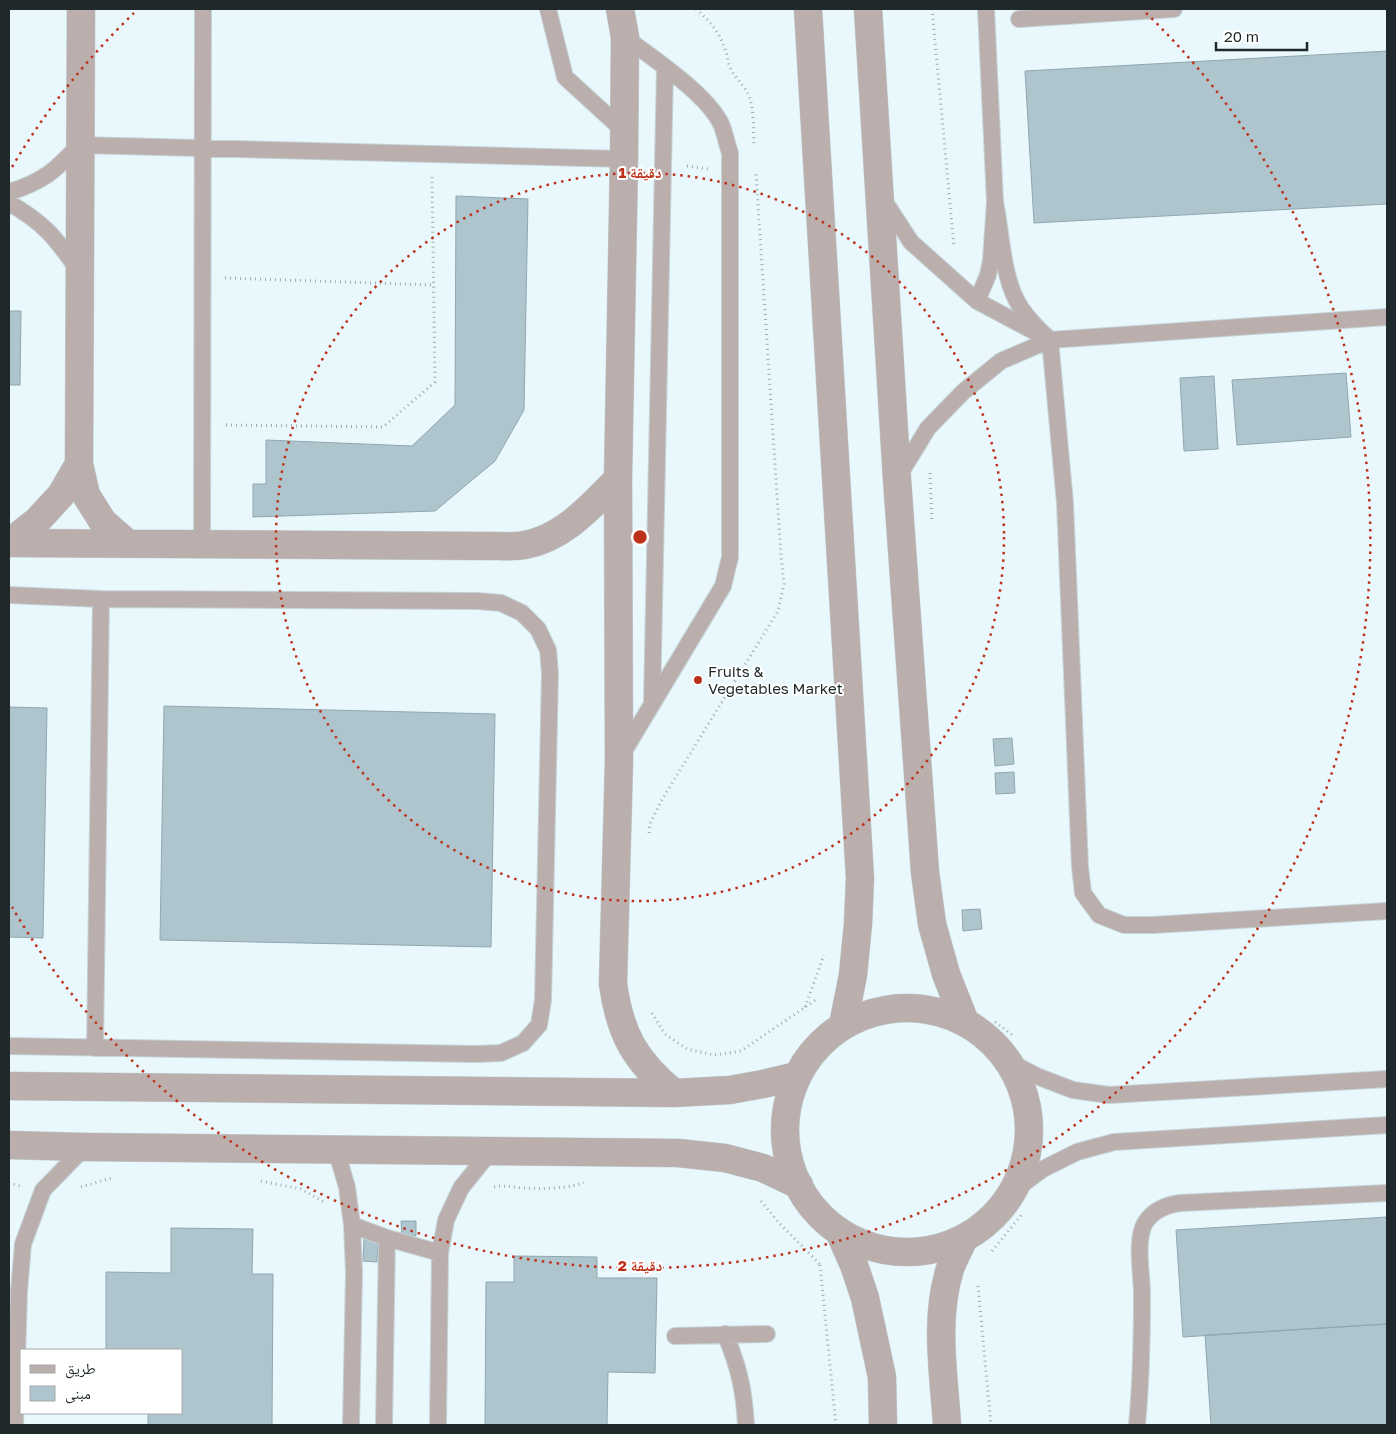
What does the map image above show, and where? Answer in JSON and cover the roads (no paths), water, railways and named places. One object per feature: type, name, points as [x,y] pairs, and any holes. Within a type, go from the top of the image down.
[{"type":"street","points":[[81,9],[79,464],[86,495],[103,522],[127,543]]},
{"type":"street","points":[[620,9],[625,37],[618,479],[619,760],[613,984],[616,1005],[625,1033],[643,1064],[674,1093]]},
{"type":"street","points":[[808,9],[860,878],[853,975],[843,1025]]},
{"type":"street","points":[[868,9],[897,479],[925,872],[932,924],[946,974],[965,1022]]},
{"type":"street","points":[[9,543],[37,521],[60,495],[79,464]]},
{"type":"street","points":[[9,543],[526,545],[558,533],[586,511],[618,479]]},
{"type":"street","points":[[904,1007],[935,1011],[965,1022],[988,1039],[1014,1050],[1028,1120],[1028,1138],[1019,1201],[964,1238],[934,1249],[901,1252],[869,1246],[840,1231],[816,1211],[798,1185],[788,1159],[785,1131],[788,1103],[797,1076],[816,1047],[843,1025],[872,1012],[904,1007]]},
{"type":"street","points":[[9,1086],[674,1093],[730,1090],[797,1076]]},
{"type":"street","points":[[9,1145],[678,1153],[725,1158],[763,1168],[798,1185]]},
{"type":"street","points":[[840,1231],[854,1264],[865,1298],[882,1377],[884,1425]]},
{"type":"street","points":[[947,1425],[941,1335],[942,1302],[950,1269],[964,1238]]},
{"type":"lane","points":[[202,544],[203,9]]},
{"type":"lane","points":[[548,9],[565,77],[624,131]]},
{"type":"lane","points":[[977,301],[988,275],[991,260],[995,202],[986,9]]},
{"type":"lane","points":[[1019,19],[1174,9]]},
{"type":"lane","points":[[619,760],[723,586],[730,557],[730,152],[721,125],[706,101],[625,37]]},
{"type":"lane","points":[[652,705],[665,68]]},
{"type":"lane","points":[[9,192],[28,186],[57,169],[79,145],[624,159]]},
{"type":"lane","points":[[880,194],[911,242],[977,301],[1050,340]]},
{"type":"lane","points":[[995,202],[1010,286],[1020,306],[1033,324],[1050,340],[1065,503],[1080,867],[1083,893],[1099,915],[1124,925],[1387,912]]},
{"type":"lane","points":[[9,203],[29,214],[57,239],[79,270]]},
{"type":"lane","points":[[897,479],[928,428],[963,392],[1001,361],[1050,340],[1387,317]]},
{"type":"lane","points":[[9,594],[101,599],[478,601],[501,603],[522,613],[538,629],[548,650],[550,673],[543,1000],[539,1025],[523,1044],[501,1053],[476,1054],[9,1046]]},
{"type":"lane","points":[[95,1048],[101,599]]},
{"type":"lane","points":[[1014,1050],[1039,1077],[1073,1090],[1109,1095],[1387,1079]]},
{"type":"lane","points":[[1019,1201],[1044,1169],[1078,1152],[1114,1142],[1387,1125]]},
{"type":"lane","points":[[15,1425],[14,1287],[23,1244],[43,1190],[85,1147]]},
{"type":"lane","points":[[336,1150],[347,1187],[352,1225],[354,1272],[351,1425]]},
{"type":"lane","points":[[438,1425],[440,1253],[446,1220],[461,1188],[490,1152]]},
{"type":"lane","points":[[1137,1425],[1141,1387],[1142,1295],[1140,1236],[1145,1223],[1154,1212],[1166,1205],[1180,1203],[1387,1193]]},
{"type":"lane","points":[[352,1225],[387,1238],[440,1253]]},
{"type":"lane","points":[[384,1425],[387,1238]]},
{"type":"lane","points":[[725,1334],[736,1359],[742,1385],[746,1425]]},
{"type":"lane","points":[[676,1336],[768,1334]]},
{"type":"place","name":"Fruits & Vegetables Market","points":[[698,680]]}]
